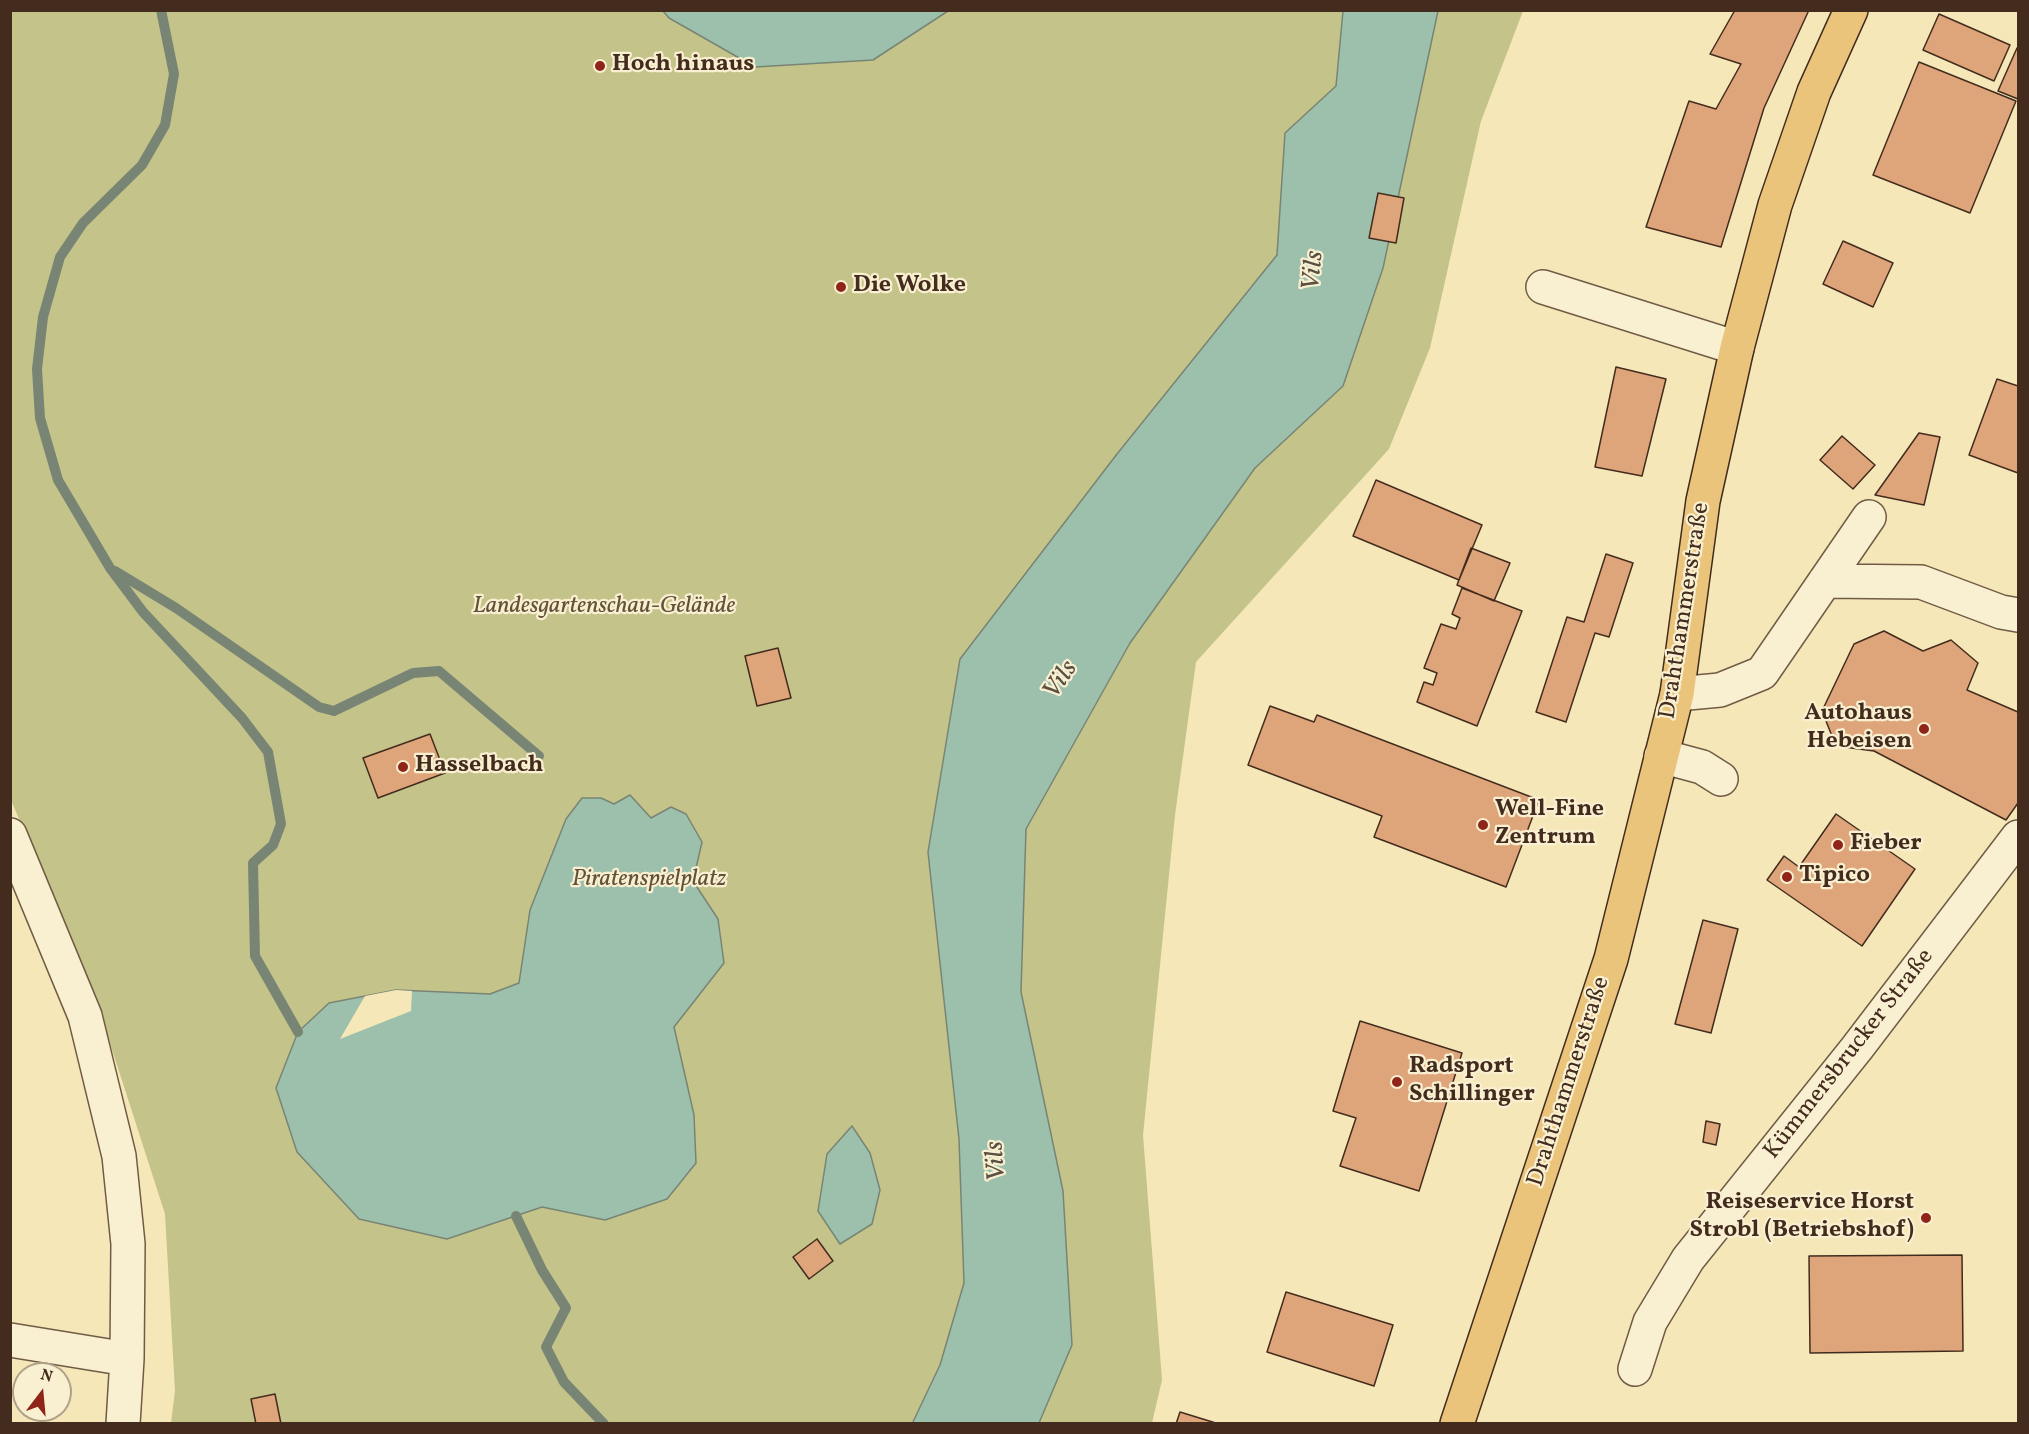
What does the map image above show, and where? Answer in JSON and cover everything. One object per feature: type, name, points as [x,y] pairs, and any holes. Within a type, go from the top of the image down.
[{"type":"main road","name":"Drahthammerstraße","points":[[1457,1424],[1611,959],[1677,694],[1703,501],[1737,348],[1775,205],[1814,92],[1851,10]]},
{"type":"street","points":[[1543,287],[1737,348]]},
{"type":"street","points":[[1677,694],[1720,690],[1762,673],[1869,517]]},
{"type":"street","points":[[1825,581],[1921,582],[2001,612],[2019,615]]},
{"type":"street","points":[[1660,756],[1702,767],[1721,779]]},
{"type":"street","points":[[10,835],[85,1016],[119,1156],[128,1244],[127,1359],[123,1424]]},
{"type":"street","name":"Kümmersbrucker Straße","points":[[1635,1369],[1650,1322],[1688,1259],[1857,1048],[2019,837]]},
{"type":"street","points":[[10,1340],[127,1359]]},
{"type":"green space","name":"Landesgartenschau-Gelände","points":[[10,11],[1523,11],[1481,121],[1430,348],[1389,449],[1196,662],[1175,815],[1143,1135],[1162,1380],[1152,1423],[171,1423],[175,1391],[165,1214],[99,1009],[11,800]]},
{"type":"water","points":[[663,11],[948,11],[873,60],[755,67],[669,18]]},
{"type":"water","name":"Vils","points":[[1343,11],[1438,11],[1383,268],[1343,386],[1255,468],[1130,643],[1026,829],[1021,992],[1063,1191],[1072,1345],[1039,1423],[912,1424],[940,1365],[964,1283],[959,1139],[928,852],[960,659],[1117,454],[1277,255],[1285,133],[1336,86]]},
{"type":"water","points":[[630,795],[651,818],[671,807],[686,814],[702,842],[693,881],[718,919],[724,963],[674,1027],[694,1115],[696,1163],[667,1199],[605,1220],[542,1207],[447,1239],[359,1219],[297,1152],[276,1088],[298,1032],[329,1003],[396,990],[490,994],[519,983],[530,910],[566,819],[582,798],[601,798],[614,804]]},
{"type":"water","points":[[852,1126],[870,1153],[880,1190],[872,1224],[840,1244],[818,1211],[827,1154]]},
{"type":"pier","points":[[396,990],[412,991],[411,1011],[340,1039],[365,996]]},
{"type":"building","points":[[1735,10],[1809,10],[1764,108],[1721,247],[1646,227],[1689,101],[1716,109],[1741,64],[1710,54]]},
{"type":"building","points":[[1939,14],[2010,45],[1994,81],[1923,50]]},
{"type":"building","points":[[2018,48],[2018,99],[1998,91]]},
{"type":"building","points":[[1919,62],[2016,101],[1970,213],[1873,175]]},
{"type":"building","points":[[1378,193],[1404,198],[1396,243],[1369,238]]},
{"type":"building","points":[[1843,241],[1893,263],[1873,307],[1823,284]]},
{"type":"building","points":[[1616,367],[1666,379],[1642,476],[1595,467]]},
{"type":"building","points":[[1997,379],[2018,386],[2018,473],[1969,455]]},
{"type":"building","points":[[1919,433],[1940,437],[1924,505],[1875,495]]},
{"type":"building","points":[[1842,436],[1875,465],[1853,489],[1820,460]]},
{"type":"building","points":[[1376,480],[1482,525],[1459,580],[1353,536]]},
{"type":"building","points":[[1471,548],[1510,563],[1494,601],[1457,585]]},
{"type":"building","points":[[1606,554],[1633,563],[1609,637],[1595,633],[1566,722],[1536,712],[1567,617],[1584,622]]},
{"type":"building","points":[[1462,588],[1522,611],[1477,726],[1417,702],[1424,682],[1433,685],[1437,673],[1424,668],[1441,624],[1456,629],[1460,618],[1452,614]]},
{"type":"building","name":"Autohaus Hebeisen","points":[[1884,631],[1923,651],[1951,640],[1978,663],[1967,690],[2018,712],[2018,803],[2006,820],[1874,751],[1836,746],[1822,711],[1854,644]]},
{"type":"building","points":[[778,648],[791,698],[757,706],[745,656]]},
{"type":"building","points":[[1270,706],[1314,722],[1317,715],[1539,800],[1506,887],[1374,837],[1382,816],[1248,765]]},
{"type":"building","points":[[430,734],[445,773],[378,798],[363,758]]},
{"type":"building","points":[[1836,814],[1915,869],[1862,946],[1767,880],[1784,856],[1799,867]]},
{"type":"building","points":[[1703,920],[1738,929],[1711,1033],[1675,1024]]},
{"type":"building","name":"Radsport Schillinger","points":[[1360,1021],[1462,1053],[1419,1191],[1340,1166],[1356,1118],[1333,1111]]},
{"type":"building","points":[[1706,1121],[1720,1124],[1716,1145],[1703,1142]]},
{"type":"building","points":[[817,1239],[833,1261],[809,1279],[793,1257]]},
{"type":"building","points":[[1962,1255],[1963,1351],[1810,1353],[1809,1256]]},
{"type":"building","points":[[1286,1292],[1393,1325],[1374,1386],[1267,1352]]},
{"type":"building","points":[[275,1394],[281,1424],[256,1424],[251,1399]]},
{"type":"building","points":[[1180,1412],[1219,1424],[1176,1424]]},
{"type":"waterway","points":[[161,10],[174,74],[165,125],[142,165],[83,223],[60,257],[43,317],[37,369],[40,418],[58,480],[110,568],[143,612],[242,718],[268,752],[281,824],[273,845],[253,863],[255,956],[298,1032]]},
{"type":"waterway","points":[[115,571],[176,608],[319,707],[334,711],[413,673],[439,671],[539,756]]},
{"type":"waterway","points":[[516,1216],[542,1270],[566,1308],[546,1347],[564,1382],[604,1424]]},
{"type":"place","name":"Hoch hinaus","points":[[600,66]]},
{"type":"place","name":"Die Wolke","points":[[841,287]]},
{"type":"place","name":"Autohaus Hebeisen","points":[[1924,729]]},
{"type":"place","name":"Hasselbach","points":[[403,767]]},
{"type":"place","name":"Well-Fine Zentrum","points":[[1483,825]]},
{"type":"place","name":"Fieber","points":[[1838,845]]},
{"type":"place","name":"Tipico","points":[[1787,877]]},
{"type":"place","name":"Radsport Schillinger","points":[[1397,1082]]},
{"type":"place","name":"Reiseservice Horst Strobl (Betriebshof)","points":[[1926,1218]]},
{"type":"park label","name":"Piratenspielplatz","points":[[649,881]]}]
